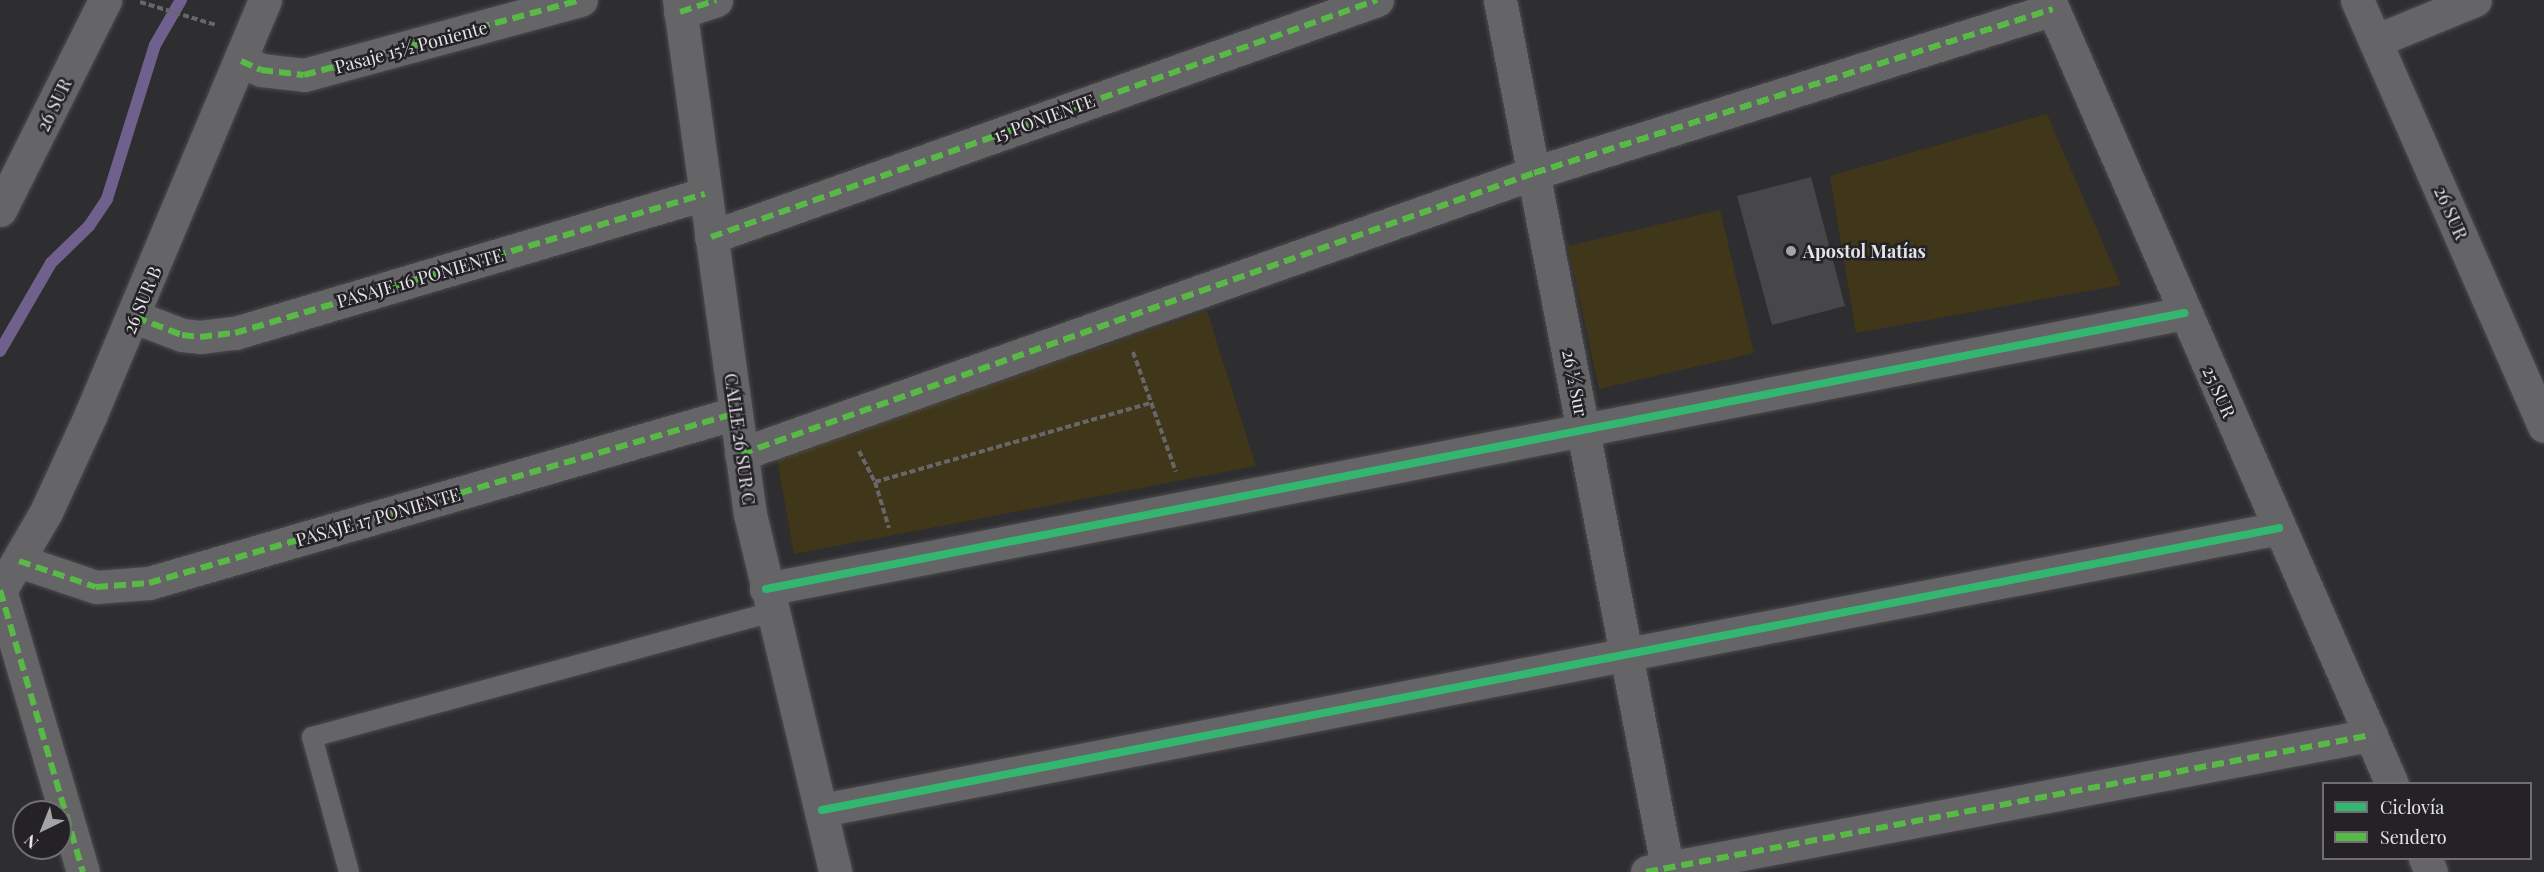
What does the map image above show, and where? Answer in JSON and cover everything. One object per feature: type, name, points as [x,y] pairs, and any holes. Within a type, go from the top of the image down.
[{"type":"street","name":"26 SUR","points":[[0,210],[105,0]]},
{"type":"street","name":"26 SUR B","points":[[0,590],[46,512],[135,316],[265,0]]},
{"type":"street","name":"Pasaje 15½ Poniente","points":[[246,48],[283,75],[304,75],[581,0]]},
{"type":"street","points":[[679,6],[716,0]]},
{"type":"street","name":"15 PONIENTE","points":[[711,237],[1377,0]]},
{"type":"street","name":"26 ½ Sur","points":[[1500,0],[1627,654],[1661,871]]},
{"type":"street","name":"26 SUR","points":[[2357,0],[2544,426]]},
{"type":"street","points":[[2375,41],[2475,0]]},
{"type":"street","points":[[741,454],[1534,173],[2051,5]]},
{"type":"street","name":"25 SUR","points":[[2051,5],[2184,314],[2392,782]]},
{"type":"street","name":"CALLE 26 SUR C","points":[[679,6],[741,454],[769,601],[822,810],[835,872]]},
{"type":"street","name":"PASAJE 16 PONIENTE","points":[[135,316],[182,335],[209,337],[236,333],[705,194]]},
{"type":"street","points":[[769,601],[900,566],[1584,429],[2184,314]]},
{"type":"street","name":"PASAJE 17 PONIENTE","points":[[19,561],[96,587],[149,583],[736,413]]},
{"type":"street","points":[[822,810],[2279,528]]},
{"type":"street","points":[[0,590],[83,872]]},
{"type":"street","points":[[1661,871],[2371,735]]},
{"type":"lane","points":[[349,872],[312,736],[769,601]]},
{"type":"path","points":[[134,0],[246,48]]},
{"type":"path","points":[[1121,320],[1190,509]]},
{"type":"path","points":[[874,482],[1151,403]]},
{"type":"path","points":[[842,418],[874,482],[900,566]]},
{"type":"shaded area","points":[[2047,114],[2121,285],[1856,333],[1830,176]]},
{"type":"shaded area","points":[[1720,210],[1754,353],[1599,389],[1568,246]]},
{"type":"shaded area","points":[[1207,311],[1256,466],[794,554],[777,458]]},
{"type":"building","name":"Apostol Matías","points":[[1811,177],[1845,306],[1772,325],[1737,196]]},
{"type":"waterway","points":[[0,351],[51,263],[89,226],[107,199],[155,45],[181,0]]},
{"type":"marked path","points":[[241,61],[261,70],[304,75],[581,0]]},
{"type":"marked path","points":[[680,12],[716,0]]},
{"type":"marked path","points":[[711,237],[1377,0]]},
{"type":"marked path","points":[[741,454],[1534,173],[2053,9]]},
{"type":"marked path","points":[[135,317],[182,335],[200,337],[235,333],[705,194]]},
{"type":"marked path","points":[[19,561],[96,587],[149,583],[736,413]]},
{"type":"marked path","points":[[0,590],[83,872]]},
{"type":"marked path","points":[[1646,872],[2371,735]]},
{"type":"cycle path","points":[[766,589],[2184,313]]},
{"type":"cycle path","points":[[822,810],[2279,528]]},
{"type":"place","name":"Apostol Matías","points":[[1791,251]]}]
